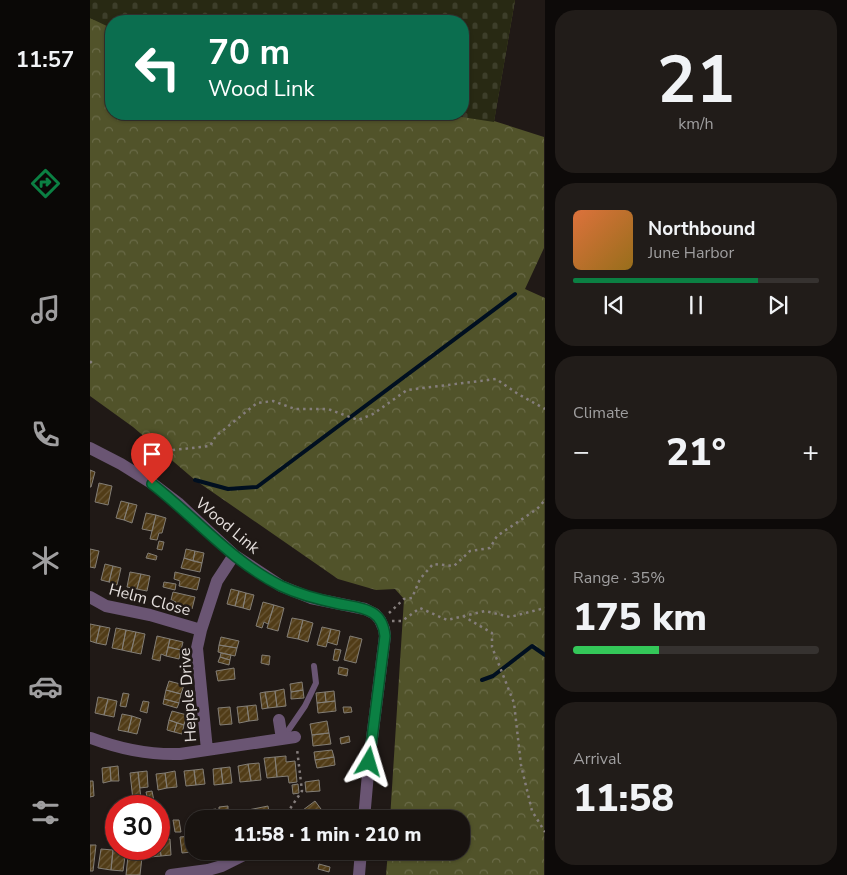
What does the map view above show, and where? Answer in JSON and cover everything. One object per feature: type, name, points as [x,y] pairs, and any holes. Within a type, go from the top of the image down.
[{"type":"street","name":"Wood Link","points":[[90,448],[121,464],[152,484],[178,503],[234,555],[281,586],[311,598],[365,609],[375,614],[380,620]]},
{"type":"street","name":"Hepple Drive","points":[[207,750],[197,648],[217,581],[234,555]]},
{"type":"street","name":"Helm Close","points":[[90,597],[106,606],[150,615],[201,630]]},
{"type":"street","points":[[365,810],[385,636],[380,620]]},
{"type":"street","points":[[280,720],[282,739]]},
{"type":"street","points":[[90,739],[112,746],[148,753],[180,754],[295,737]]},
{"type":"street","points":[[171,875],[215,868],[236,860]]},
{"type":"street","points":[[359,875],[360,860]]},
{"type":"lane","points":[[282,739],[305,706],[316,683],[314,666]]},
{"type":"path","points":[[152,484],[167,456],[173,450],[210,446],[216,436],[257,403],[274,401],[295,409],[328,408],[358,420],[373,414],[407,390],[496,379],[544,408]]},
{"type":"path","points":[[380,620],[404,599],[412,598],[420,579],[433,564],[454,566],[470,551],[490,548],[497,536],[537,509],[544,500]]},
{"type":"path","points":[[380,620],[402,621],[420,608],[447,620],[485,611],[510,617],[544,608]]},
{"type":"path","points":[[463,616],[492,634],[492,647],[514,703],[521,765],[532,811],[544,832]]},
{"type":"path","points":[[289,810],[302,791],[295,737]]},
{"type":"green space","points":[[90,0],[515,0],[494,122],[469,118],[469,15],[105,15],[105,25],[90,18]]},
{"type":"green space","points":[[107,0],[189,0],[133,15],[105,15],[105,120],[469,120],[469,15],[487,0],[515,0],[494,121],[544,137],[544,248],[525,289],[545,298],[544,875],[386,875],[387,860],[470,860],[470,810],[391,810],[404,599],[395,589],[376,590],[338,579],[195,480],[133,427],[90,396],[90,18],[95,20]]},
{"type":"building","points":[[90,470],[95,472],[91,487],[90,487]]},
{"type":"building","points":[[99,483],[112,486],[108,505],[95,502]]},
{"type":"building","points":[[121,501],[129,503],[124,520],[116,518]]},
{"type":"building","points":[[129,503],[137,505],[132,523],[124,520]]},
{"type":"building","points":[[146,513],[156,515],[152,531],[142,529]]},
{"type":"building","points":[[156,515],[166,518],[162,533],[159,533],[157,540],[150,539]]},
{"type":"building","points":[[159,541],[164,542],[162,550],[157,549]]},
{"type":"building","points":[[90,549],[99,551],[95,568],[90,567]]},
{"type":"building","points":[[186,549],[195,551],[193,561],[184,558]]},
{"type":"building","points":[[195,551],[204,553],[202,563],[193,561]]},
{"type":"building","points":[[148,553],[157,556],[156,560],[146,558]]},
{"type":"building","points":[[184,558],[202,563],[200,572],[181,568]]},
{"type":"building","points":[[105,564],[113,566],[109,582],[101,580]]},
{"type":"building","points":[[113,566],[121,568],[117,585],[109,582]]},
{"type":"building","points":[[130,572],[141,574],[137,589],[127,587]]},
{"type":"building","points":[[175,572],[200,578],[197,590],[179,586],[180,581],[174,579]]},
{"type":"building","points":[[141,574],[150,576],[147,591],[137,589]]},
{"type":"building","points":[[164,582],[176,584],[175,590],[163,587]]},
{"type":"building","points":[[231,589],[239,591],[235,606],[227,604]]},
{"type":"building","points":[[239,591],[246,593],[243,608],[235,606]]},
{"type":"building","points":[[173,592],[195,597],[192,609],[175,605],[176,602],[171,600]]},
{"type":"building","points":[[246,593],[254,595],[250,610],[243,608]]},
{"type":"building","points":[[263,602],[274,605],[268,624],[264,622],[262,628],[256,626]]},
{"type":"building","points":[[274,605],[284,608],[278,631],[267,628]]},
{"type":"building","points":[[292,618],[303,620],[298,639],[287,637]]},
{"type":"building","points":[[303,620],[313,623],[308,642],[298,639]]},
{"type":"building","points":[[90,624],[100,626],[96,643],[90,641]]},
{"type":"building","points":[[100,626],[110,628],[106,645],[96,643]]},
{"type":"building","points":[[322,627],[331,629],[326,647],[317,645]]},
{"type":"building","points":[[116,628],[126,630],[122,650],[112,648]]},
{"type":"building","points":[[331,629],[340,631],[337,645],[327,642]]},
{"type":"building","points":[[126,630],[136,632],[131,652],[122,650]]},
{"type":"building","points":[[136,632],[145,634],[141,654],[131,652]]},
{"type":"building","points":[[157,636],[170,639],[166,656],[161,654],[160,661],[152,659]]},
{"type":"building","points":[[350,636],[362,639],[356,663],[344,660]]},
{"type":"building","points":[[221,637],[239,641],[237,648],[219,645]]},
{"type":"building","points":[[170,639],[183,642],[181,650],[168,647]]},
{"type":"building","points":[[219,645],[237,648],[235,656],[218,652]]},
{"type":"building","points":[[168,647],[181,650],[179,659],[166,656]]},
{"type":"building","points":[[335,649],[341,650],[338,661],[333,660]]},
{"type":"building","points":[[221,653],[231,655],[230,660],[220,657]]},
{"type":"building","points":[[262,655],[270,656],[269,665],[261,663]]},
{"type":"building","points":[[220,657],[230,660],[229,665],[218,662]]},
{"type":"building","points":[[339,667],[348,669],[347,676],[338,674]]},
{"type":"building","points":[[234,668],[235,679],[218,681],[216,671]]},
{"type":"building","points":[[169,681],[184,685],[181,694],[166,690]]},
{"type":"building","points":[[302,682],[303,690],[291,692],[290,684]]},
{"type":"building","points":[[284,689],[286,706],[277,707],[275,691]]},
{"type":"building","points":[[166,690],[181,694],[179,703],[164,699]]},
{"type":"building","points":[[303,690],[304,698],[291,699],[291,692]]},
{"type":"building","points":[[275,691],[277,707],[268,708],[265,692]]},
{"type":"building","points":[[334,691],[335,701],[326,702],[325,692]]},
{"type":"building","points":[[265,692],[268,708],[262,709],[260,693]]},
{"type":"building","points":[[325,692],[326,702],[317,703],[316,693]]},
{"type":"building","points":[[123,693],[129,694],[126,707],[120,706]]},
{"type":"building","points":[[98,697],[108,699],[104,715],[95,713]]},
{"type":"building","points":[[108,699],[117,701],[114,717],[104,715]]},
{"type":"building","points":[[164,699],[179,703],[177,708],[163,704]]},
{"type":"building","points":[[143,701],[149,702],[147,713],[140,711]]},
{"type":"building","points":[[335,701],[336,711],[318,713],[317,703]]},
{"type":"building","points":[[256,705],[258,720],[249,721],[247,706]]},
{"type":"building","points":[[247,706],[249,721],[239,723],[237,707]]},
{"type":"building","points":[[230,707],[232,724],[220,725],[218,708]]},
{"type":"building","points":[[343,707],[351,707],[352,712],[344,713]]},
{"type":"building","points":[[172,711],[187,715],[184,725],[169,720]]},
{"type":"building","points":[[122,714],[132,716],[128,732],[118,730]]},
{"type":"building","points":[[132,716],[141,719],[137,734],[128,732]]},
{"type":"building","points":[[169,720],[177,723],[174,732],[167,730]]},
{"type":"building","points":[[327,721],[329,733],[312,735],[310,724]]},
{"type":"building","points":[[177,723],[184,725],[182,734],[174,732]]},
{"type":"building","points":[[329,733],[331,744],[313,746],[312,735]]},
{"type":"building","points":[[349,736],[350,742],[341,744],[340,738]]},
{"type":"building","points":[[332,750],[334,757],[315,760],[314,752]]},
{"type":"building","points":[[286,756],[286,762],[295,761],[297,782],[289,783],[288,776],[277,777],[275,757]]},
{"type":"building","points":[[275,757],[277,777],[267,778],[264,758]]},
{"type":"building","points":[[334,757],[335,765],[317,768],[315,760]]},
{"type":"building","points":[[259,763],[261,780],[251,781],[248,764]]},
{"type":"building","points":[[248,764],[251,781],[240,782],[238,766]]},
{"type":"building","points":[[118,766],[119,781],[111,781],[110,767]]},
{"type":"building","points":[[110,767],[111,781],[103,783],[102,768]]},
{"type":"building","points":[[230,767],[232,783],[223,784],[221,768]]},
{"type":"building","points":[[221,768],[223,784],[214,785],[213,769]]},
{"type":"building","points":[[203,769],[205,784],[196,785],[194,770]]},
{"type":"building","points":[[194,770],[196,785],[186,786],[184,771]]},
{"type":"building","points":[[147,771],[148,787],[140,788],[138,772]]},
{"type":"building","points":[[175,771],[177,787],[167,788],[165,773]]},
{"type":"building","points":[[138,772],[141,795],[132,795],[130,773]]},
{"type":"building","points":[[165,773],[167,788],[158,790],[156,774]]},
{"type":"building","points":[[319,780],[320,791],[306,792],[305,782]]},
{"type":"building","points":[[90,781],[93,781],[94,796],[90,797]]},
{"type":"building","points":[[298,784],[299,793],[293,794],[292,785]]},
{"type":"building","points":[[152,791],[153,795],[147,795],[146,792]]},
{"type":"building","points":[[315,801],[321,809],[320,810],[303,810]]},
{"type":"building","points":[[228,806],[228,810],[219,810],[219,807]]},
{"type":"building","points":[[268,806],[269,810],[248,810]]},
{"type":"building","points":[[173,820],[179,820],[181,832],[175,832]]},
{"type":"building","points":[[185,836],[185,853],[182,853],[180,837]]},
{"type":"building","points":[[90,845],[96,845],[93,871],[90,871]]},
{"type":"building","points":[[101,849],[105,849],[105,860],[112,860],[111,870],[98,868]]},
{"type":"building","points":[[112,860],[124,860],[123,871],[111,870]]},
{"type":"building","points":[[128,860],[142,860],[140,875],[126,875]]},
{"type":"building","points":[[319,864],[330,867],[329,872],[318,869]]},
{"type":"waterway","points":[[195,480],[228,489],[257,487],[515,294]]},
{"type":"waterway","points":[[482,680],[493,676],[532,646],[545,655]]},
{"type":"route","points":[[152,484],[178,503],[234,555],[281,586],[311,598],[365,609],[375,614],[380,620],[385,636],[369,762]]}]
